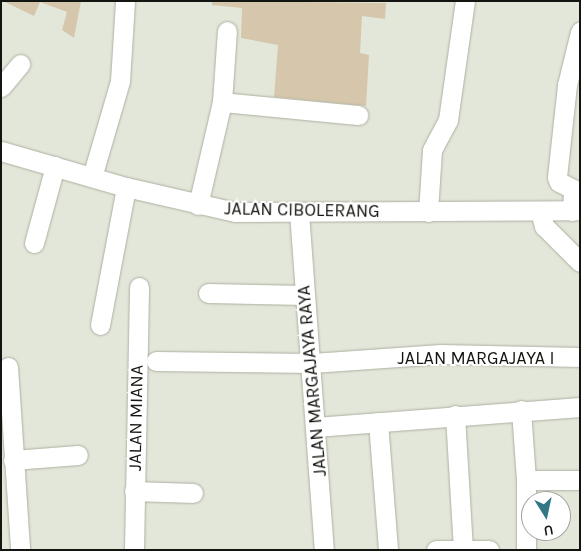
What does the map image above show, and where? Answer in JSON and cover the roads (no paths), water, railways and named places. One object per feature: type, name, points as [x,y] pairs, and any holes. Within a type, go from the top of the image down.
[{"type":"street","points":[[92,177],[120,81],[125,1]]},
{"type":"street","points":[[428,212],[432,150],[448,120],[465,1]]},
{"type":"street","points":[[198,205],[222,102],[227,31]]},
{"type":"street","points":[[576,210],[573,189],[559,182],[557,177],[567,85],[580,32]]},
{"type":"street","points":[[1,87],[20,64]]},
{"type":"street","points":[[222,102],[358,114]]},
{"type":"street","name":"JALAN CIBOLERANG","points":[[1,151],[126,187],[235,212],[576,210]]},
{"type":"street","points":[[34,243],[55,166]]},
{"type":"street","points":[[100,325],[126,187]]},
{"type":"street","points":[[540,211],[544,226],[580,262]]},
{"type":"street","name":"JALAN MARGAJAYA RAYA","points":[[299,212],[304,295],[312,364],[324,550]]},
{"type":"street","name":"JALAN MIANA","points":[[134,550],[139,287]]},
{"type":"street","points":[[208,293],[304,295]]},
{"type":"street","name":"JALAN MARGAJAYA I","points":[[156,361],[312,364],[442,354],[580,357]]},
{"type":"street","points":[[8,367],[20,550]]},
{"type":"street","points":[[315,427],[580,407]]},
{"type":"street","points":[[521,410],[526,480],[526,550]]},
{"type":"street","points":[[455,415],[462,549]]},
{"type":"street","points":[[378,422],[388,550]]},
{"type":"street","points":[[13,460],[78,455]]},
{"type":"street","points":[[526,480],[580,480]]},
{"type":"street","points":[[134,491],[193,493]]},
{"type":"street","points":[[436,550],[489,550]]}]
